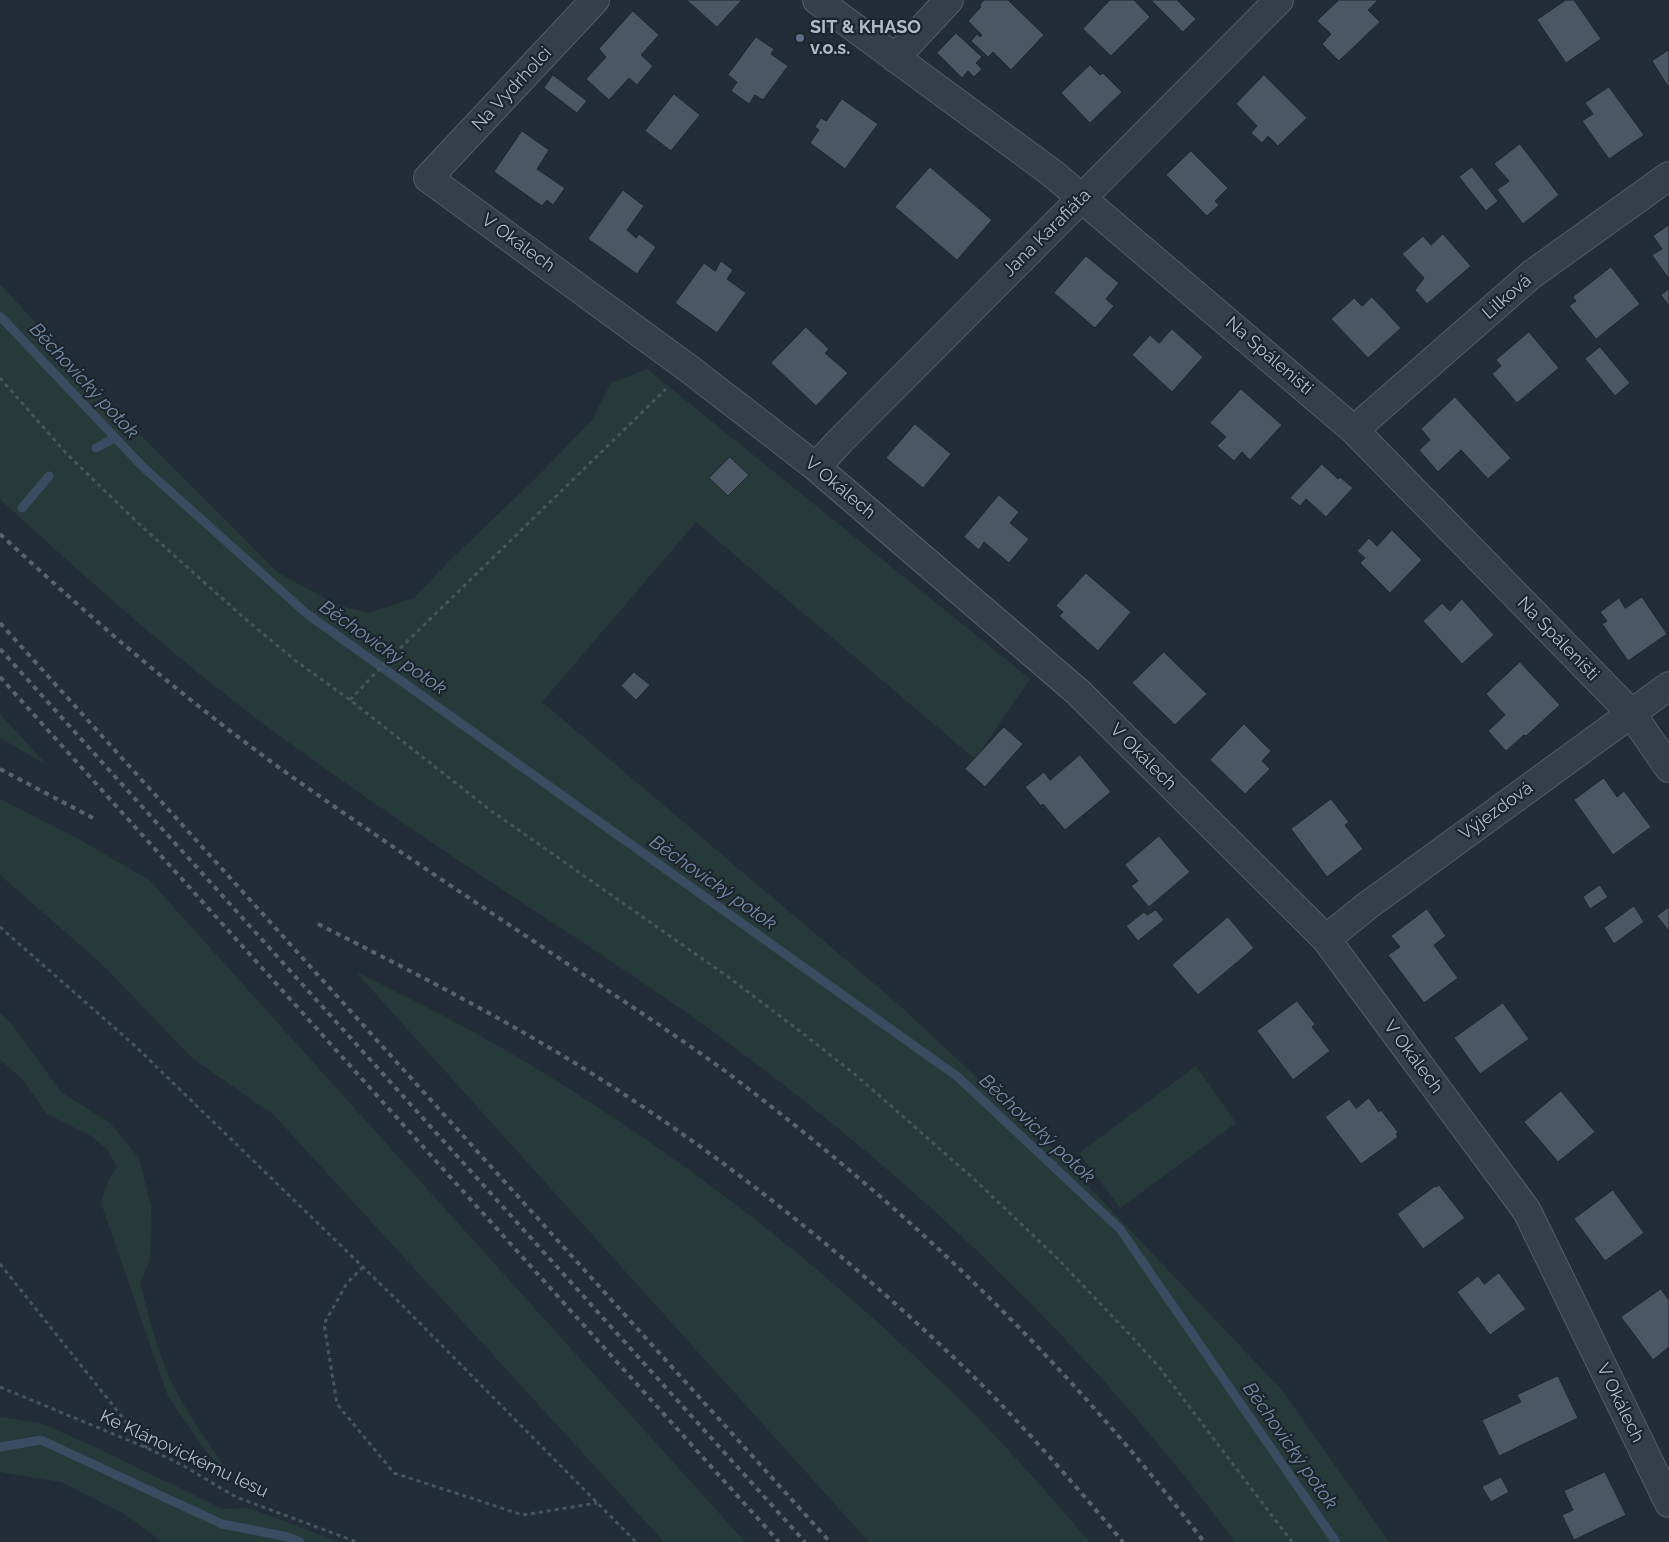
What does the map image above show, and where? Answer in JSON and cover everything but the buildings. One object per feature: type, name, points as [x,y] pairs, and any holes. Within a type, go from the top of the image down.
[{"type":"street","name":"Na Vydrholci","points":[[428,178],[595,0]]},
{"type":"street","name":"Na Spáleništi","points":[[817,0],[1082,197],[1354,430],[1631,713],[1669,768]]},
{"type":"street","points":[[895,58],[949,0]]},
{"type":"street","name":"Jana Karafiáta","points":[[816,467],[1279,0]]},
{"type":"street","name":"Lilková","points":[[1354,430],[1531,275],[1669,176]]},
{"type":"street","name":"V Okálech","points":[[428,178],[688,368],[816,467],[1079,693],[1326,939],[1527,1211],[1669,1503]]},
{"type":"street","name":"Výjezdová","points":[[1326,939],[1367,906],[1669,686]]},
{"type":"path","points":[[350,700],[385,663],[688,368]]},
{"type":"path","points":[[0,378],[65,452],[138,523],[243,617],[296,661],[350,700],[490,810],[727,976],[801,1032],[857,1076],[975,1180],[1058,1259],[1160,1368],[1292,1542]]},
{"type":"path","points":[[0,927],[134,1045],[363,1267],[636,1542]]},
{"type":"path","points":[[0,1264],[147,1448]]},
{"type":"path","points":[[363,1267],[347,1283],[324,1324],[337,1404],[394,1473],[523,1515],[598,1503]]},
{"type":"path","name":"Ke Klánovickému lesu","points":[[0,1388],[147,1448],[182,1465],[236,1497],[357,1542]]},
{"type":"green space","points":[[0,284],[111,405],[277,572],[337,605],[369,613],[414,598],[592,420],[611,383],[647,369],[1030,679],[975,759],[696,522],[542,702],[898,1004],[1051,1147],[1281,1389],[1389,1542],[1235,1542],[1181,1472],[1125,1405],[1066,1340],[941,1217],[875,1159],[808,1104],[700,1022],[352,788],[236,703],[116,603],[38,534],[0,499]]},
{"type":"green space","points":[[0,714],[47,765],[0,738]]},
{"type":"green space","points":[[0,799],[82,841],[149,880],[745,1542],[664,1542],[274,1115],[192,1058],[104,966],[0,875]]},
{"type":"green space","points":[[356,972],[446,1017],[534,1067],[645,1139],[753,1218],[856,1303],[953,1393],[1023,1466],[1090,1542],[869,1542]]},
{"type":"green space","points":[[0,1013],[11,1023],[61,1092],[110,1123],[139,1158],[151,1207],[150,1260],[140,1282],[153,1330],[169,1377],[199,1429],[232,1478],[204,1449],[168,1396],[101,1203],[109,1179],[117,1167],[108,1150],[91,1136],[47,1114],[23,1080],[0,1059]]},
{"type":"green space","points":[[1196,1066],[1236,1123],[1120,1208],[1079,1153]]},
{"type":"green space","points":[[0,1417],[40,1423],[84,1442],[223,1509],[249,1508],[339,1542],[162,1542],[128,1516],[61,1482],[0,1472]]},
{"type":"waterway","name":"Běchovický potok","points":[[0,316],[142,466],[307,614],[958,1077],[1120,1229],[1336,1542]]},
{"type":"waterway","points":[[96,448],[115,438]]},
{"type":"waterway","points":[[22,508],[49,476]]},
{"type":"waterway","points":[[0,1447],[41,1440],[222,1524],[288,1537],[300,1542]]},
{"type":"railway","points":[[0,534],[73,601],[225,727],[374,834],[707,1058],[792,1123],[857,1177],[920,1232],[1040,1349],[1097,1411],[1204,1542]]},
{"type":"railway","points":[[0,623],[830,1542]]},
{"type":"railway","points":[[0,649],[805,1542]]},
{"type":"railway","points":[[0,677],[779,1542]]},
{"type":"railway","points":[[0,769],[93,818]]},
{"type":"railway","points":[[318,924],[509,1024],[583,1068],[666,1122],[757,1189],[802,1224],[888,1297],[971,1374],[1030,1435],[1123,1542]]},
{"type":"place","name":"SIT & KHASO v.o.s.","points":[[800,38]]}]
